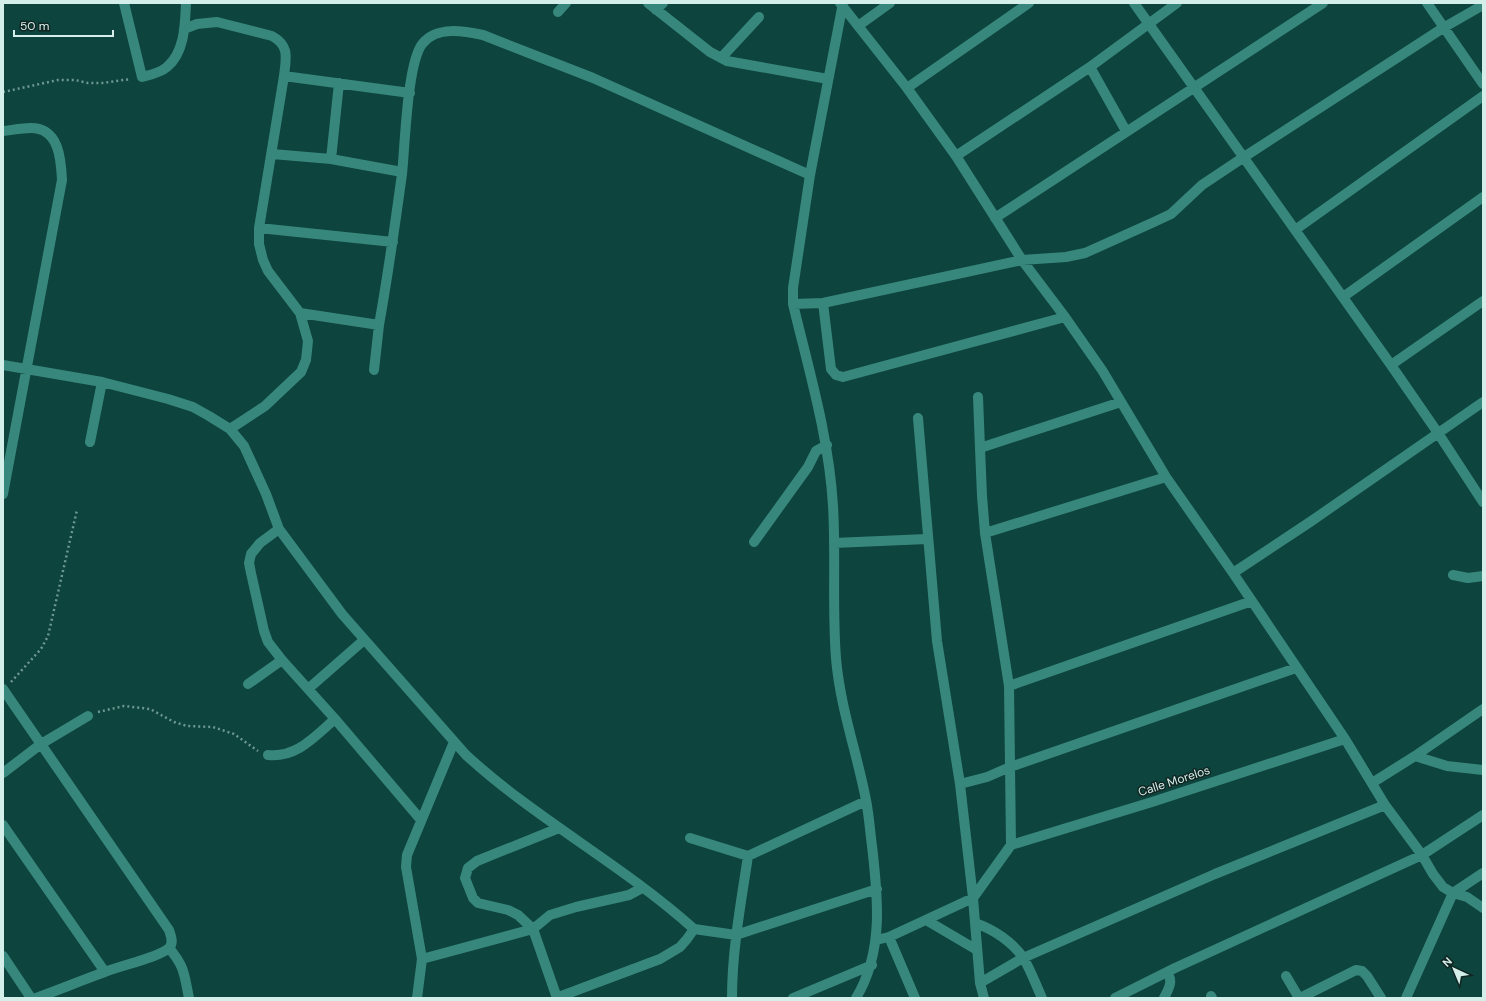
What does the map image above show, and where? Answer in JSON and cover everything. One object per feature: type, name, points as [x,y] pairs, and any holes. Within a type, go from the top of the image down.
[{"type":"street","points":[[124,3],[142,78],[167,67],[179,52],[184,29],[186,3]]},
{"type":"street","points":[[558,12],[566,3]]},
{"type":"street","points":[[648,3],[659,7],[710,52],[720,58],[733,62],[828,79]]},
{"type":"street","points":[[858,26],[890,3]]},
{"type":"street","points":[[906,88],[1029,3]]},
{"type":"street","points":[[1134,3],[1391,365],[1483,501]]},
{"type":"street","points":[[956,156],[1090,67],[1177,3]]},
{"type":"street","points":[[995,218],[1323,3]]},
{"type":"street","points":[[1426,3],[1483,84]]},
{"type":"street","points":[[842,4],[956,156],[1022,260],[1065,317],[1102,370],[1166,477],[1233,572],[1344,739],[1385,804],[1422,855],[1433,874],[1443,887],[1453,894],[1467,897],[1483,908]]},
{"type":"street","points":[[842,4],[810,175],[793,288],[793,304],[827,445],[833,506],[836,659],[842,701],[866,801],[877,889],[876,940],[872,965],[856,998]]},
{"type":"street","points":[[793,304],[823,303],[1022,260],[1066,257],[1085,253],[1171,214],[1202,185],[1443,28],[1483,5]]},
{"type":"street","points":[[720,58],[759,17]]},
{"type":"street","points":[[184,29],[206,22],[217,22],[272,36],[281,41],[286,56],[272,154],[259,228],[259,244],[262,260],[268,271],[300,313],[308,341],[306,360],[301,372],[265,406],[230,429]]},
{"type":"street","points":[[374,370],[379,325],[393,242],[415,58],[418,50],[424,42],[440,33],[451,31],[483,35],[593,78],[810,175]]},
{"type":"street","points":[[1090,67],[1126,131]]},
{"type":"street","points":[[284,76],[410,93]]},
{"type":"street","points":[[330,159],[339,83]]},
{"type":"street","points":[[1295,230],[1483,96]]},
{"type":"street","points":[[3,131],[32,128],[48,133],[59,151],[62,180],[3,494]]},
{"type":"street","points":[[272,154],[330,159],[402,172]]},
{"type":"street","points":[[1342,297],[1483,197]]},
{"type":"street","points":[[259,228],[393,242]]},
{"type":"street","points":[[1391,365],[1483,301]]},
{"type":"street","points":[[823,303],[831,369],[836,375],[843,377],[1065,317]]},
{"type":"street","points":[[300,313],[379,325]]},
{"type":"street","points":[[3,365],[102,382],[193,407],[230,429],[244,446],[266,494],[279,529],[342,614],[454,742],[484,772],[642,888],[694,929],[736,936],[877,889]]},
{"type":"street","points":[[90,442],[102,382]]},
{"type":"street","points":[[876,940],[889,937],[973,898],[1011,845],[1009,686],[985,533],[978,397]]},
{"type":"street","points":[[980,448],[1121,402]]},
{"type":"street","points":[[1233,572],[1310,522],[1483,402]]},
{"type":"street","points":[[918,418],[937,641],[960,784],[973,898],[980,983],[984,998]]},
{"type":"street","points":[[754,542],[808,467],[816,451],[827,445]]},
{"type":"street","points":[[985,533],[1166,477]]},
{"type":"street","points":[[279,529],[260,543],[250,554],[249,563],[264,631],[268,642],[421,820]]},
{"type":"street","points":[[834,543],[928,539]]},
{"type":"street","points":[[1453,575],[1468,578],[1483,576]]},
{"type":"street","points":[[1009,686],[1252,601]]},
{"type":"street","points":[[308,689],[364,640]]},
{"type":"street","points":[[248,684],[282,660]]},
{"type":"street","points":[[960,784],[987,777],[1010,767],[1296,668]]},
{"type":"street","points":[[3,690],[169,930],[172,941],[169,948],[154,955],[36,998]]},
{"type":"street","points":[[1372,783],[1415,756],[1483,709]]},
{"type":"street","points":[[3,773],[41,744],[88,716]]},
{"type":"street","points":[[268,755],[279,756],[291,753],[304,745],[335,719]]},
{"type":"street","name":"Calle Morelos","points":[[1011,845],[1152,802],[1344,739]]},
{"type":"street","points":[[417,998],[422,959],[406,868],[407,855],[454,742]]},
{"type":"street","points":[[1415,756],[1447,766],[1483,770]]},
{"type":"street","points":[[690,838],[748,856],[866,801]]},
{"type":"street","points":[[980,983],[1023,958],[1202,880],[1385,804]]},
{"type":"street","points":[[1115,998],[1422,855],[1483,815]]},
{"type":"street","points":[[3,825],[105,972]]},
{"type":"street","points":[[559,828],[477,861],[468,868],[465,878],[473,898],[478,903],[508,910],[518,916],[533,929],[557,998],[660,960],[680,947],[687,940],[694,929]]},
{"type":"street","points":[[732,998],[732,978],[736,936],[748,856]]},
{"type":"street","points":[[1406,998],[1453,894],[1483,872]]},
{"type":"street","points":[[422,959],[533,929],[550,915],[576,907],[630,895],[642,888]]},
{"type":"street","points":[[926,920],[977,950]]},
{"type":"street","points":[[975,923],[985,926],[1003,938],[1023,958],[1042,998]]},
{"type":"street","points":[[889,937],[915,998]]},
{"type":"street","points":[[169,948],[180,962],[184,970],[189,998]]},
{"type":"street","points":[[3,956],[31,998]]},
{"type":"street","points":[[793,998],[872,965]]},
{"type":"street","points":[[1286,976],[1299,998],[1356,970],[1362,971],[1367,976],[1381,998]]},
{"type":"street","points":[[1164,998],[1171,979],[1167,973]]},
{"type":"path","points":[[3,92],[58,80],[102,83],[142,78]]},
{"type":"path","points":[[3,690],[41,650],[48,636],[77,510]]},
{"type":"path","points":[[88,716],[104,710],[124,706],[150,709],[174,722],[187,726],[213,728],[234,734],[256,750],[268,755]]}]
